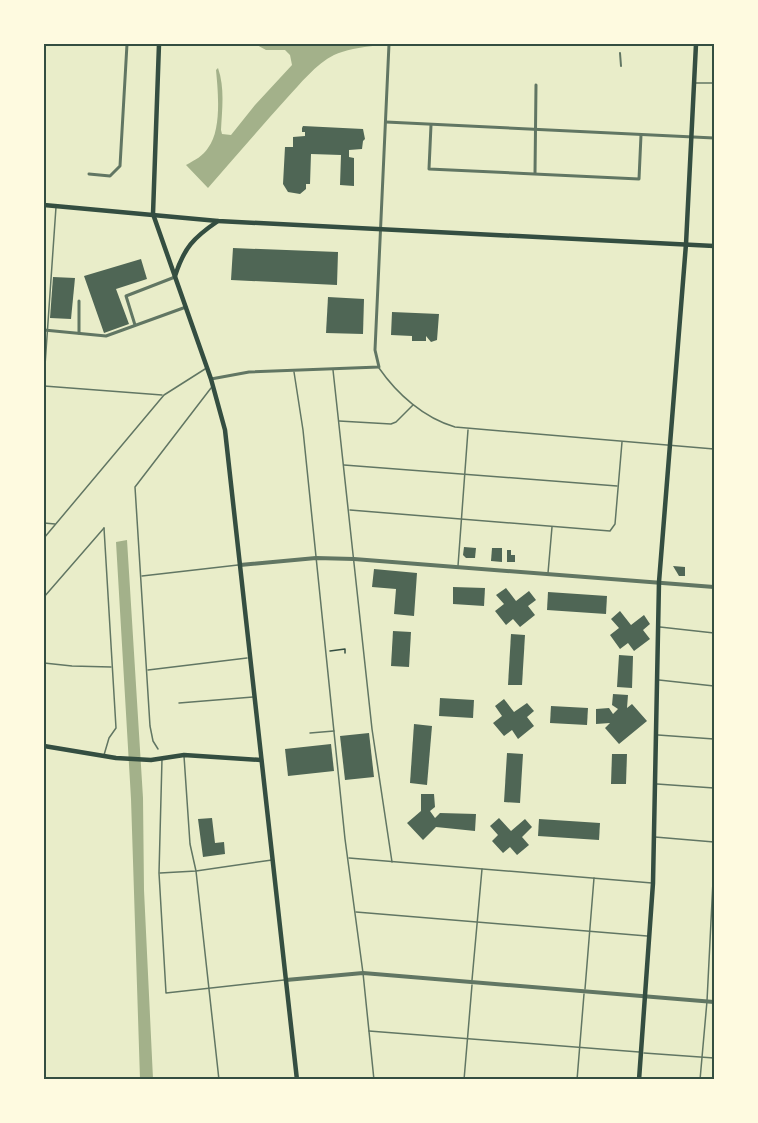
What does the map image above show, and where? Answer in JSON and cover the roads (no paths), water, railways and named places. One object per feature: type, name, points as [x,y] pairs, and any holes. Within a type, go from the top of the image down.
[{"type":"main road","points":[[159,44],[153,214],[220,405],[227,443],[297,1080]]},
{"type":"main road","points":[[639,1080],[653,884],[659,582],[686,244],[696,44]]},
{"type":"main road","points":[[44,205],[218,221],[714,246]]},
{"type":"main road","points":[[175,277],[188,246],[198,235],[218,221]]},
{"type":"main road","points":[[44,746],[117,758],[151,760],[184,755],[261,760]]},
{"type":"street","points":[[89,174],[110,176],[120,166],[127,44]]},
{"type":"street","points":[[211,379],[249,372],[379,367],[375,350],[389,44]]},
{"type":"street","points":[[620,53],[621,66]]},
{"type":"street","points":[[535,173],[536,85]]},
{"type":"street","points":[[386,122],[714,138]]},
{"type":"street","points":[[430,124],[429,169],[639,179],[641,135]]},
{"type":"street","points":[[135,325],[126,296],[175,277]]},
{"type":"street","points":[[79,301],[79,333]]},
{"type":"street","points":[[46,331],[106,336],[186,307]]},
{"type":"street","points":[[240,565],[316,558],[354,559],[714,587]]},
{"type":"street","points":[[286,980],[363,973],[714,1002]]},
{"type":"lane","points":[[694,83],[714,83]]},
{"type":"lane","points":[[44,380],[56,206]]},
{"type":"lane","points":[[379,367],[413,405],[441,423],[468,429],[714,449]]},
{"type":"lane","points":[[44,538],[164,395],[207,368]]},
{"type":"lane","points":[[333,369],[377,772],[392,862]]},
{"type":"lane","points":[[294,371],[303,430],[348,858],[363,973],[374,1079],[369,1080]]},
{"type":"lane","points":[[158,749],[153,741],[150,726],[135,487],[213,385]]},
{"type":"lane","points":[[44,386],[164,395]]},
{"type":"lane","points":[[338,421],[391,424],[413,405]]},
{"type":"lane","points":[[458,567],[468,429]]},
{"type":"lane","points":[[348,510],[610,531],[615,524],[622,441]]},
{"type":"lane","points":[[343,465],[618,486]]},
{"type":"lane","points":[[44,523],[56,524]]},
{"type":"lane","points":[[548,574],[552,526]]},
{"type":"lane","points":[[44,597],[104,528],[116,728],[109,738],[103,756]]},
{"type":"lane","points":[[141,576],[240,565]]},
{"type":"lane","points":[[714,580],[714,587]]},
{"type":"lane","points":[[659,627],[714,633]]},
{"type":"lane","points":[[147,670],[250,657]]},
{"type":"lane","points":[[44,663],[113,667]]},
{"type":"lane","points":[[658,680],[714,686]]},
{"type":"lane","points":[[179,703],[254,697]]},
{"type":"lane","points":[[310,733],[335,732]]},
{"type":"lane","points":[[657,735],[714,740]]},
{"type":"lane","points":[[184,755],[190,844],[196,871],[219,1080]]},
{"type":"lane","points":[[162,758],[159,873],[166,993],[286,980]]},
{"type":"lane","points":[[656,783],[714,788]]},
{"type":"lane","points":[[654,837],[714,842]]},
{"type":"lane","points":[[348,858],[653,884]]},
{"type":"lane","points":[[159,873],[196,871],[272,860]]},
{"type":"lane","points":[[700,1080],[707,1001],[714,861]]},
{"type":"lane","points":[[464,1080],[483,869]]},
{"type":"lane","points":[[577,1080],[594,878]]},
{"type":"lane","points":[[355,912],[650,936]]},
{"type":"lane","points":[[369,1031],[714,1058]]}]
